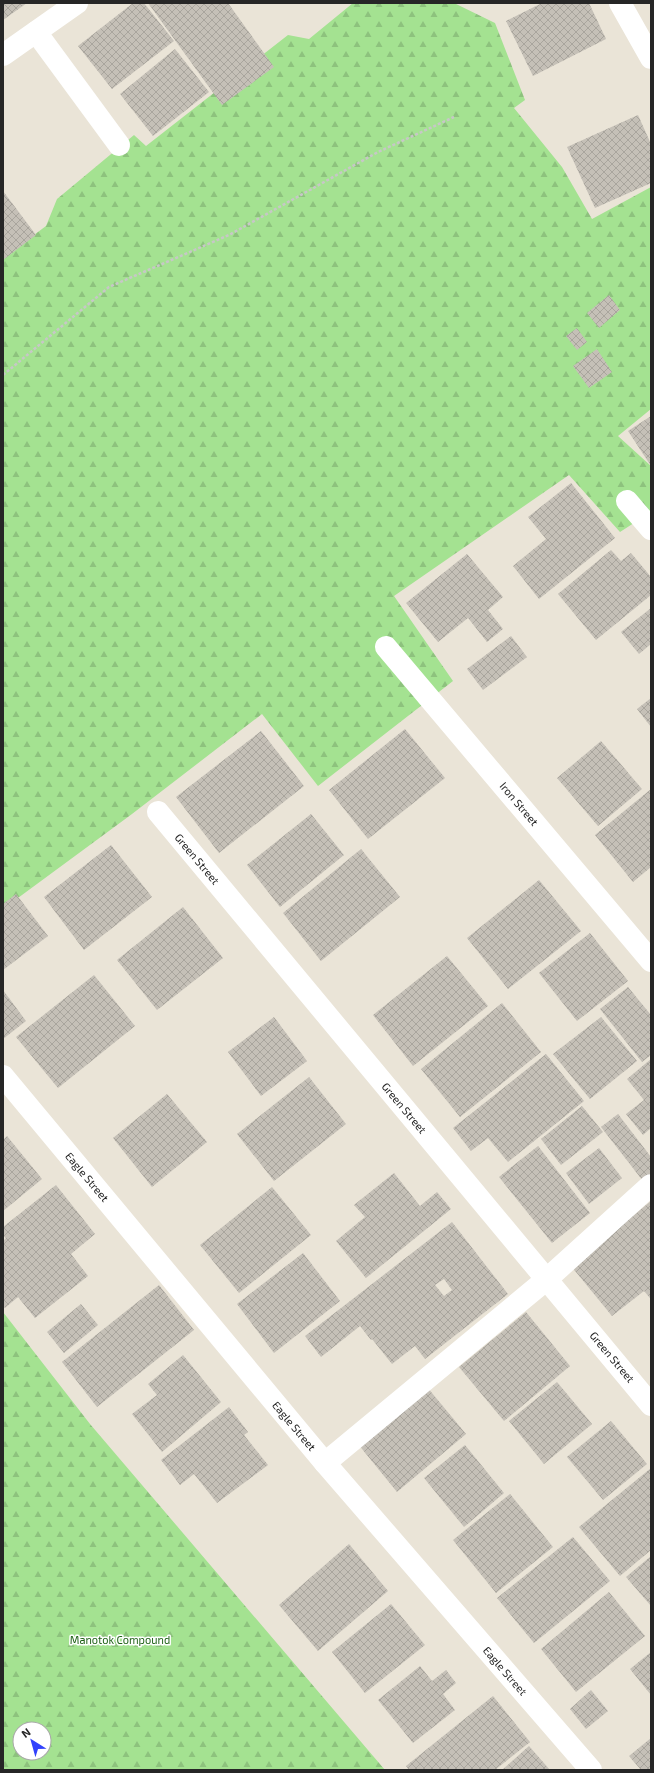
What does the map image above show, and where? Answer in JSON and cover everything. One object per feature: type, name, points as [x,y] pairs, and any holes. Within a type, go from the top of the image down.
[{"type":"street","points":[[3,55],[77,3]]},
{"type":"street","points":[[620,3],[643,27],[651,58]]},
{"type":"street","points":[[36,32],[120,145]]},
{"type":"street","points":[[627,501],[651,529]]},
{"type":"street","name":"Iron Street","points":[[386,646],[651,960]]},
{"type":"street","name":"Green Street","points":[[158,812],[651,1405]]},
{"type":"street","name":"Eagle Street","points":[[3,1076],[324,1463],[592,1770]]},
{"type":"street","points":[[324,1463],[547,1279],[651,1185]]},
{"type":"path","points":[[3,375],[110,287],[229,235],[378,152],[454,117]]},
{"type":"green space","points":[[353,3],[454,3],[495,23],[525,100],[514,108],[562,167],[592,219],[651,187],[651,409],[618,436],[651,466],[651,512],[620,532],[569,475],[394,596],[453,681],[318,786],[262,714],[132,814],[3,909],[3,258],[46,226],[57,199],[134,135],[146,146],[288,35],[309,39]]},
{"type":"green space","name":"Manotok Compound","points":[[3,1312],[90,1424],[385,1770],[3,1770]]},
{"type":"building","points":[[3,3],[27,3],[3,20]]},
{"type":"building","points":[[133,3],[144,3],[174,41],[112,89],[78,46]]},
{"type":"building","points":[[148,3],[228,3],[274,67],[222,105]]},
{"type":"building","points":[[542,3],[589,3],[606,39],[533,76],[506,21]]},
{"type":"building","points":[[175,49],[209,92],[153,136],[120,94]]},
{"type":"building","points":[[638,115],[651,144],[651,183],[595,208],[567,147]]},
{"type":"building","points":[[3,191],[36,235],[3,260]]},
{"type":"building","points":[[609,295],[620,310],[599,328],[587,313]]},
{"type":"building","points":[[577,328],[587,342],[577,350],[566,336]]},
{"type":"building","points":[[597,349],[612,372],[589,388],[573,366]]},
{"type":"building","points":[[651,416],[651,466],[628,431]]},
{"type":"building","points":[[571,483],[615,538],[539,599],[513,566],[546,539],[528,517]]},
{"type":"building","points":[[611,550],[621,561],[631,553],[651,577],[651,595],[596,640],[558,594]]},
{"type":"building","points":[[467,554],[503,597],[488,610],[503,629],[487,642],[468,618],[438,642],[406,603]]},
{"type":"building","points":[[651,608],[651,644],[639,654],[621,632]]},
{"type":"building","points":[[511,636],[527,657],[483,690],[467,669]]},
{"type":"building","points":[[651,698],[651,727],[637,709]]},
{"type":"building","points":[[405,729],[445,778],[368,839],[329,790]]},
{"type":"building","points":[[261,731],[304,786],[219,853],[176,797]]},
{"type":"building","points":[[601,741],[642,789],[598,826],[557,778]]},
{"type":"building","points":[[651,789],[651,867],[633,882],[595,835]]},
{"type":"building","points":[[311,814],[344,855],[280,907],[247,865]]},
{"type":"building","points":[[111,845],[152,897],[84,950],[44,897]]},
{"type":"building","points":[[361,849],[400,897],[321,961],[283,913]]},
{"type":"building","points":[[539,880],[581,931],[508,989],[467,938]]},
{"type":"building","points":[[16,894],[48,936],[3,970],[3,904]]},
{"type":"building","points":[[183,907],[223,958],[157,1010],[117,960]]},
{"type":"building","points":[[590,933],[628,981],[577,1021],[539,973]]},
{"type":"building","points":[[447,956],[488,1006],[413,1066],[373,1015]]},
{"type":"building","points":[[94,975],[135,1026],[58,1088],[16,1037]]},
{"type":"building","points":[[628,987],[651,1015],[651,1055],[642,1062],[600,1009]]},
{"type":"building","points":[[3,990],[26,1021],[3,1039]]},
{"type":"building","points":[[502,1003],[541,1052],[460,1117],[421,1069]]},
{"type":"building","points":[[274,1017],[307,1061],[261,1096],[228,1052]]},
{"type":"building","points":[[601,1017],[637,1061],[590,1099],[553,1054]]},
{"type":"building","points":[[546,1054],[584,1101],[508,1162],[488,1138],[471,1151],[453,1128]]},
{"type":"building","points":[[651,1059],[651,1128],[643,1135],[626,1114],[644,1100],[627,1079]]},
{"type":"building","points":[[309,1077],[346,1124],[274,1181],[237,1134]]},
{"type":"building","points":[[167,1094],[207,1142],[152,1187],[113,1138]]},
{"type":"building","points":[[582,1106],[603,1132],[561,1165],[541,1139]]},
{"type":"building","points":[[618,1114],[651,1157],[651,1175],[643,1181],[601,1127]]},
{"type":"building","points":[[7,1136],[42,1179],[3,1211],[3,1140]]},
{"type":"building","points":[[538,1146],[590,1213],[552,1243],[499,1177]]},
{"type":"building","points":[[599,1148],[622,1178],[589,1204],[566,1173]]},
{"type":"building","points":[[394,1173],[420,1206],[437,1192],[451,1209],[366,1278],[336,1241],[365,1217],[354,1205]]},
{"type":"building","points":[[56,1185],[95,1234],[71,1254],[88,1276],[35,1318],[18,1297],[5,1308],[3,1306],[3,1241],[6,1238],[3,1235],[3,1227]]},
{"type":"building","points":[[272,1187],[311,1235],[239,1293],[200,1245]]},
{"type":"building","points":[[651,1201],[651,1299],[644,1291],[612,1316],[571,1266]]},
{"type":"building","points":[[452,1222],[508,1294],[425,1359],[415,1346],[392,1364],[360,1326],[321,1357],[305,1336]],"holes":[[[444,1279],[452,1290],[444,1296],[435,1285]]]},
{"type":"building","points":[[303,1253],[340,1301],[274,1353],[237,1304]]},
{"type":"building","points":[[159,1285],[194,1330],[97,1407],[62,1362]]},
{"type":"building","points":[[81,1304],[98,1325],[64,1353],[47,1332]]},
{"type":"building","points":[[526,1312],[570,1366],[504,1421],[459,1367]]},
{"type":"building","points":[[183,1355],[221,1402],[162,1452],[132,1414],[157,1395],[148,1384]]},
{"type":"building","points":[[557,1382],[592,1424],[544,1464],[509,1421]]},
{"type":"building","points":[[427,1387],[466,1434],[397,1492],[358,1444]]},
{"type":"building","points":[[229,1407],[248,1432],[244,1435],[268,1465],[217,1503],[194,1474],[180,1485],[161,1460]]},
{"type":"building","points":[[611,1421],[647,1464],[603,1500],[567,1457]]},
{"type":"building","points":[[465,1445],[504,1493],[464,1527],[424,1478]]},
{"type":"building","points":[[651,1468],[651,1550],[620,1576],[579,1527]]},
{"type":"building","points":[[510,1494],[553,1547],[496,1593],[453,1540]]},
{"type":"building","points":[[573,1537],[610,1581],[534,1643],[497,1598]]},
{"type":"building","points":[[349,1544],[388,1591],[318,1651],[279,1605]]},
{"type":"building","points":[[651,1556],[651,1606],[626,1577]]},
{"type":"building","points":[[609,1592],[645,1636],[576,1692],[541,1649]]},
{"type":"building","points":[[391,1604],[425,1645],[365,1693],[332,1652]]},
{"type":"building","points":[[651,1652],[651,1695],[630,1669]]},
{"type":"building","points":[[420,1666],[432,1681],[446,1670],[456,1683],[443,1694],[455,1710],[413,1743],[378,1700]]},
{"type":"building","points":[[591,1690],[608,1711],[586,1729],[570,1709]]},
{"type":"building","points":[[493,1696],[530,1742],[495,1770],[409,1770],[406,1766]]},
{"type":"building","points":[[651,1738],[651,1770],[641,1770],[629,1756]]},
{"type":"building","points":[[529,1746],[550,1770],[502,1770]]}]
